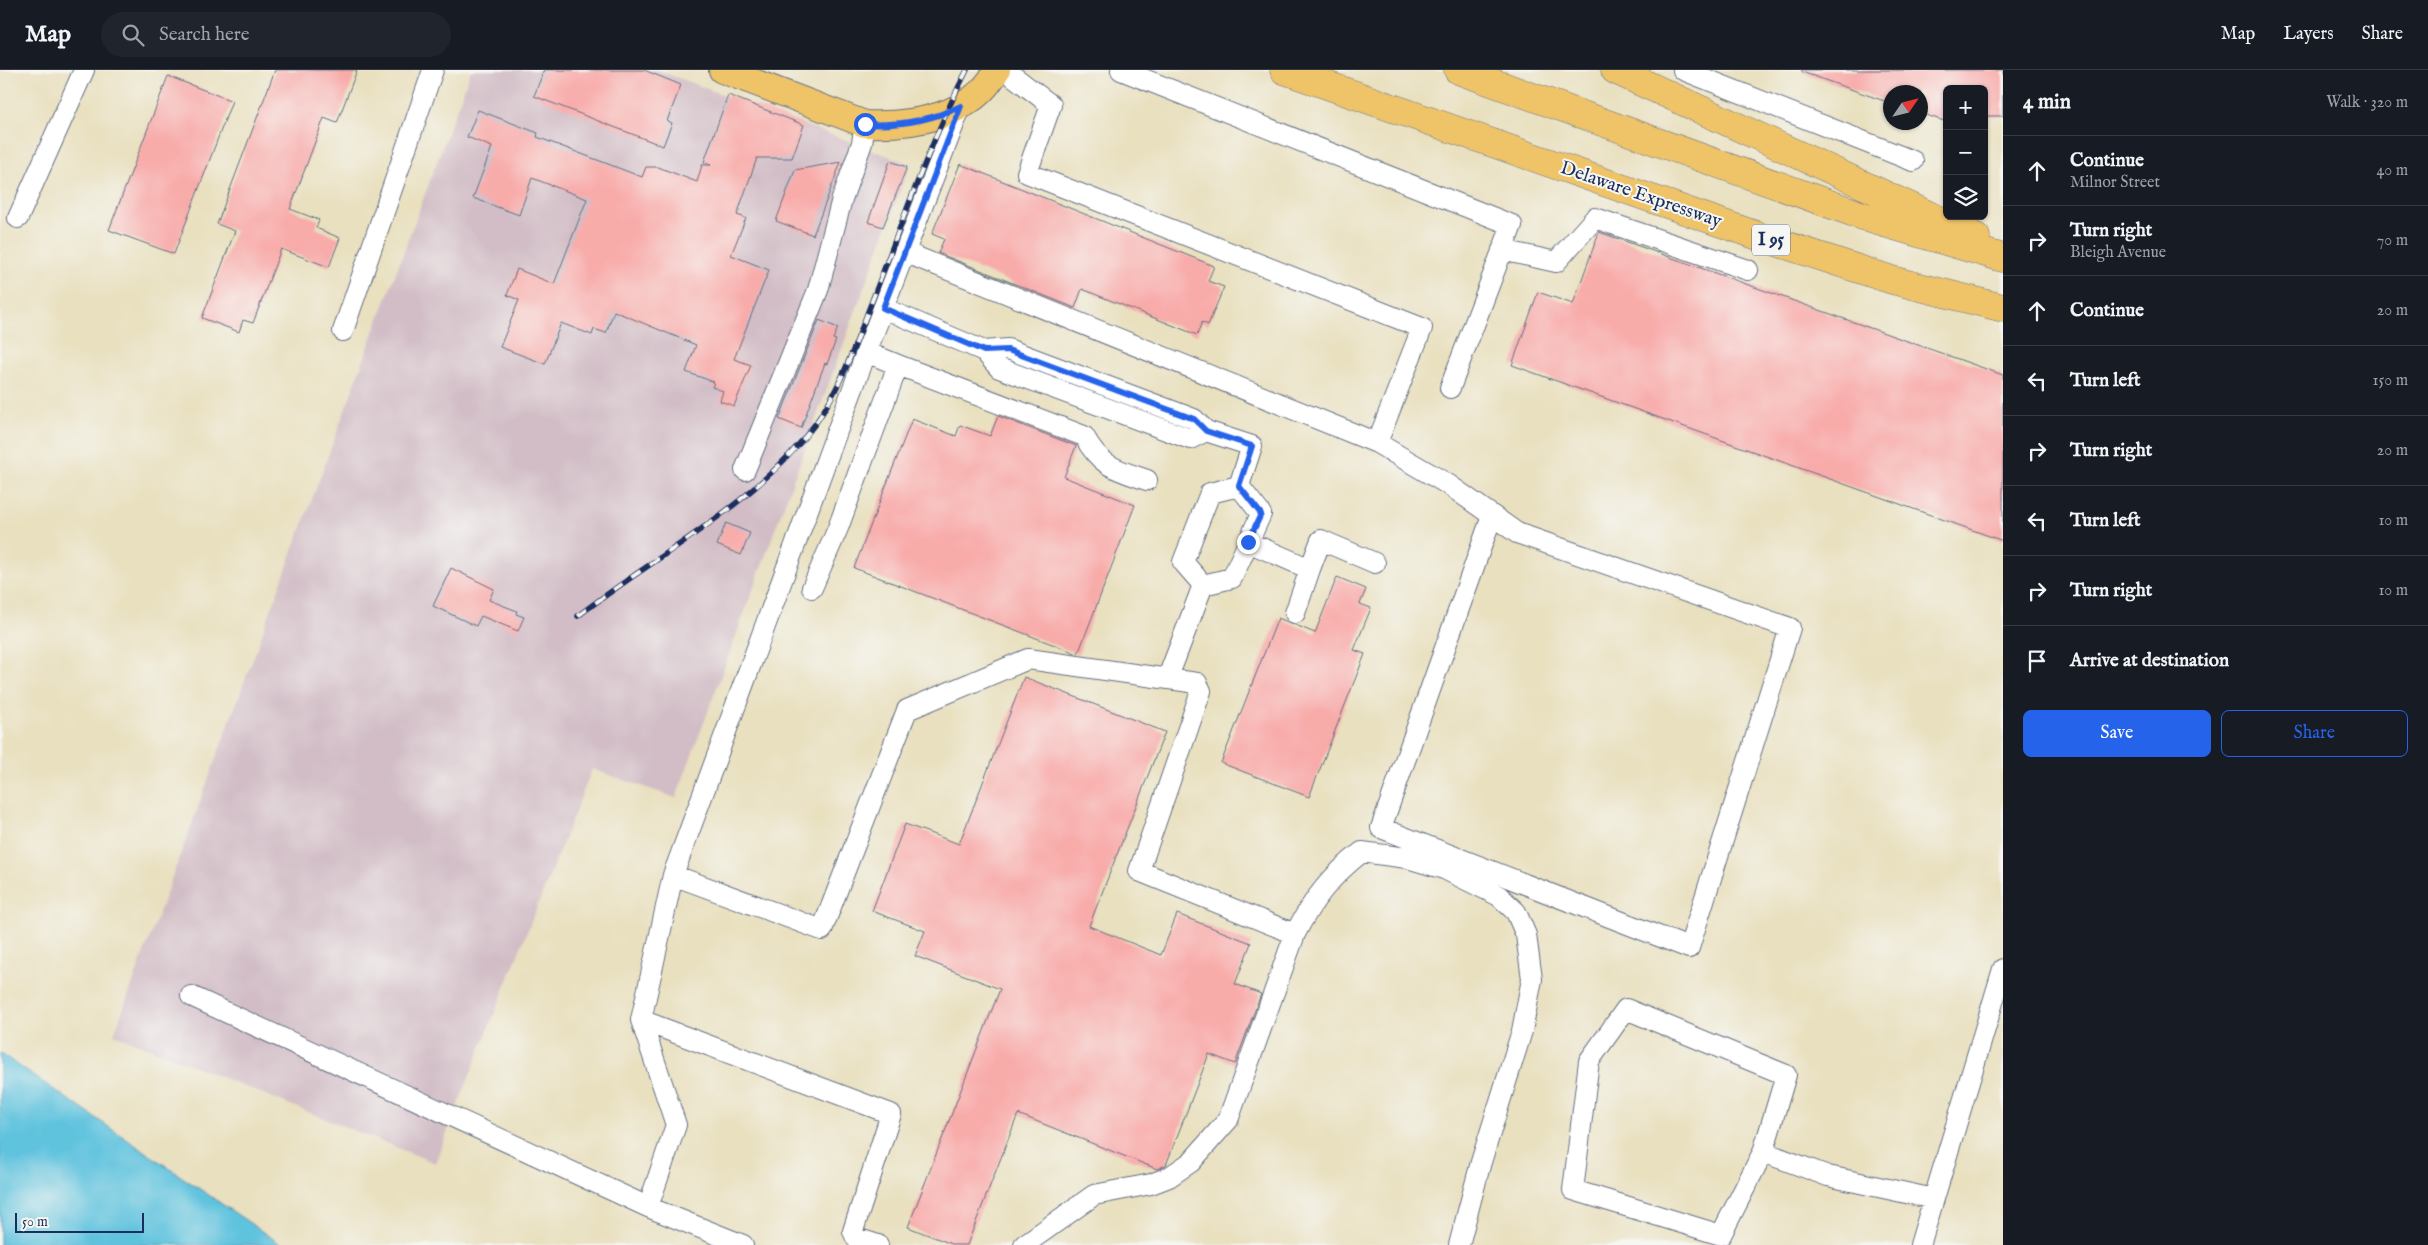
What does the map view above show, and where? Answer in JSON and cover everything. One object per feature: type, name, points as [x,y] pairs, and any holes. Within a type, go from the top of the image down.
[{"type":"highway","name":"Delaware Expressway","points":[[1284,70],[1761,237],[1873,274],[2003,308]]},
{"type":"highway","points":[[1458,70],[1874,220],[2003,258]]},
{"type":"highway","points":[[1615,70],[2003,248]]},
{"type":"main road","points":[[722,70],[865,124],[910,123],[944,114],[961,106],[988,86],[997,70]]},
{"type":"street","points":[[18,218],[84,70]]},
{"type":"street","points":[[342,330],[433,70]]},
{"type":"street","points":[[1005,70],[1052,106],[1027,173],[1422,328],[1377,443]]},
{"type":"street","points":[[1120,70],[1512,225],[1450,388]]},
{"type":"street","points":[[1683,70],[1913,160]]},
{"type":"street","points":[[648,1207],[676,1126],[641,1020],[673,875],[866,352],[961,106]]},
{"type":"street","points":[[745,470],[818,290],[842,199],[862,144],[865,124]]},
{"type":"street","points":[[1502,250],[1556,262],[1595,218],[1748,270]]},
{"type":"street","points":[[902,260],[1377,443],[1449,486],[1517,533],[1790,628],[1689,948],[1381,828],[1492,516]]},
{"type":"street","points":[[883,308],[984,351],[1000,368],[1190,439],[1206,431],[1252,446],[1239,486]]},
{"type":"street","points":[[866,352],[1084,436],[1094,453],[1113,469],[1147,480]]},
{"type":"street","points":[[812,588],[838,528],[898,365]]},
{"type":"street","points":[[1203,585],[1232,578],[1261,514],[1239,486]]},
{"type":"street","points":[[1203,585],[1183,562],[1210,493],[1239,486]]},
{"type":"street","points":[[1296,613],[1321,540],[1375,563]]},
{"type":"street","points":[[1248,542],[1310,569]]},
{"type":"street","points":[[1168,677],[1203,585]]},
{"type":"street","points":[[673,875],[822,930],[907,710],[1028,659],[1197,682],[1201,692],[1139,870],[1295,934]]},
{"type":"street","points":[[1024,1245],[1094,1195],[1151,1184],[1169,1177],[1191,1162],[1210,1141],[1228,1120],[1295,934],[1310,904],[1343,867],[1362,852],[1407,858],[1444,869],[1499,896],[1516,912],[1526,935],[1532,979],[1522,1032],[1481,1162],[1459,1245]]},
{"type":"street","points":[[1920,1245],[2003,969]]},
{"type":"street","points":[[191,996],[648,1207],[742,1245]]},
{"type":"street","points":[[1626,1009],[1786,1076],[1763,1152],[1721,1236],[1573,1190],[1589,1061],[1626,1009]]},
{"type":"street","points":[[641,1020],[891,1114],[853,1231],[856,1238],[878,1245]]},
{"type":"street","points":[[1763,1152],[1828,1176],[1934,1199]]},
{"type":"shaded area","points":[[471,70],[657,70],[910,164],[676,798],[592,769],[435,1163],[114,1034]]},
{"type":"water","points":[[0,1053],[282,1245],[0,1245]]},
{"type":"building","points":[[275,70],[357,70],[337,123],[324,118],[290,209],[319,220],[316,228],[340,238],[329,267],[281,249],[253,323],[243,320],[239,332],[202,318],[235,231],[217,224]]},
{"type":"building","points":[[544,70],[644,70],[681,85],[667,121],[672,123],[663,146],[534,96]]},
{"type":"building","points":[[1802,70],[2003,70],[2003,116],[1988,116],[1988,85],[1943,85],[1943,121],[1928,116],[1928,85],[1883,85],[1883,101],[1802,72]]},
{"type":"building","points":[[168,76],[232,101],[174,254],[109,230]]},
{"type":"building","points":[[728,95],[804,125],[792,158],[757,158],[737,215],[746,218],[731,255],[769,270],[734,359],[751,365],[734,406],[720,401],[723,391],[712,387],[714,382],[686,372],[696,345],[614,311],[606,333],[594,329],[592,335],[561,323],[545,364],[500,347],[519,300],[507,295],[517,269],[554,284],[587,199],[532,178],[519,215],[473,198],[492,147],[467,137],[478,110],[538,133],[537,137],[642,177],[646,167],[658,167],[697,182],[702,165],[711,165],[704,162]]},
{"type":"building","points":[[890,161],[907,167],[883,227],[868,222]]},
{"type":"building","points":[[841,162],[813,235],[776,221],[795,170]]},
{"type":"building","points":[[960,164],[1214,266],[1208,281],[1224,287],[1208,325],[1202,322],[1197,335],[1082,289],[1075,308],[938,253],[944,239],[932,234]]},
{"type":"building","points":[[1599,232],[2003,375],[2003,541],[1512,365],[1538,292],[1573,304]]},
{"type":"building","points":[[819,320],[838,328],[833,339],[836,340],[827,364],[825,363],[801,428],[779,419]]},
{"type":"building","points":[[998,416],[1076,446],[1064,477],[1135,505],[1078,654],[854,568],[912,419],[956,436],[960,425],[990,436]]},
{"type":"building","points":[[726,523],[750,533],[741,555],[717,545]]},
{"type":"building","points":[[451,568],[494,589],[489,600],[517,611],[516,614],[524,617],[518,631],[481,616],[476,626],[433,606]]},
{"type":"building","points":[[1337,577],[1366,589],[1360,604],[1371,608],[1354,650],[1365,654],[1309,797],[1221,763],[1278,618],[1315,633]]},
{"type":"building","points":[[1024,677],[1165,732],[1089,926],[1161,955],[1177,914],[1251,943],[1235,984],[1261,994],[1235,1064],[1209,1054],[1166,1165],[1157,1169],[1018,1114],[967,1245],[954,1245],[908,1227],[1000,989],[915,956],[925,931],[872,911],[905,824],[959,844]]},
{"type":"railway","points":[[578,616],[704,528],[735,504],[764,480],[791,453],[815,424],[833,395],[847,364],[928,155],[967,70]]},
{"type":"route","points":[[865,124],[910,123],[944,114],[961,106],[883,308],[984,351],[1008,350],[1194,419],[1206,431],[1252,446],[1239,486],[1261,514],[1248,542]]}]
